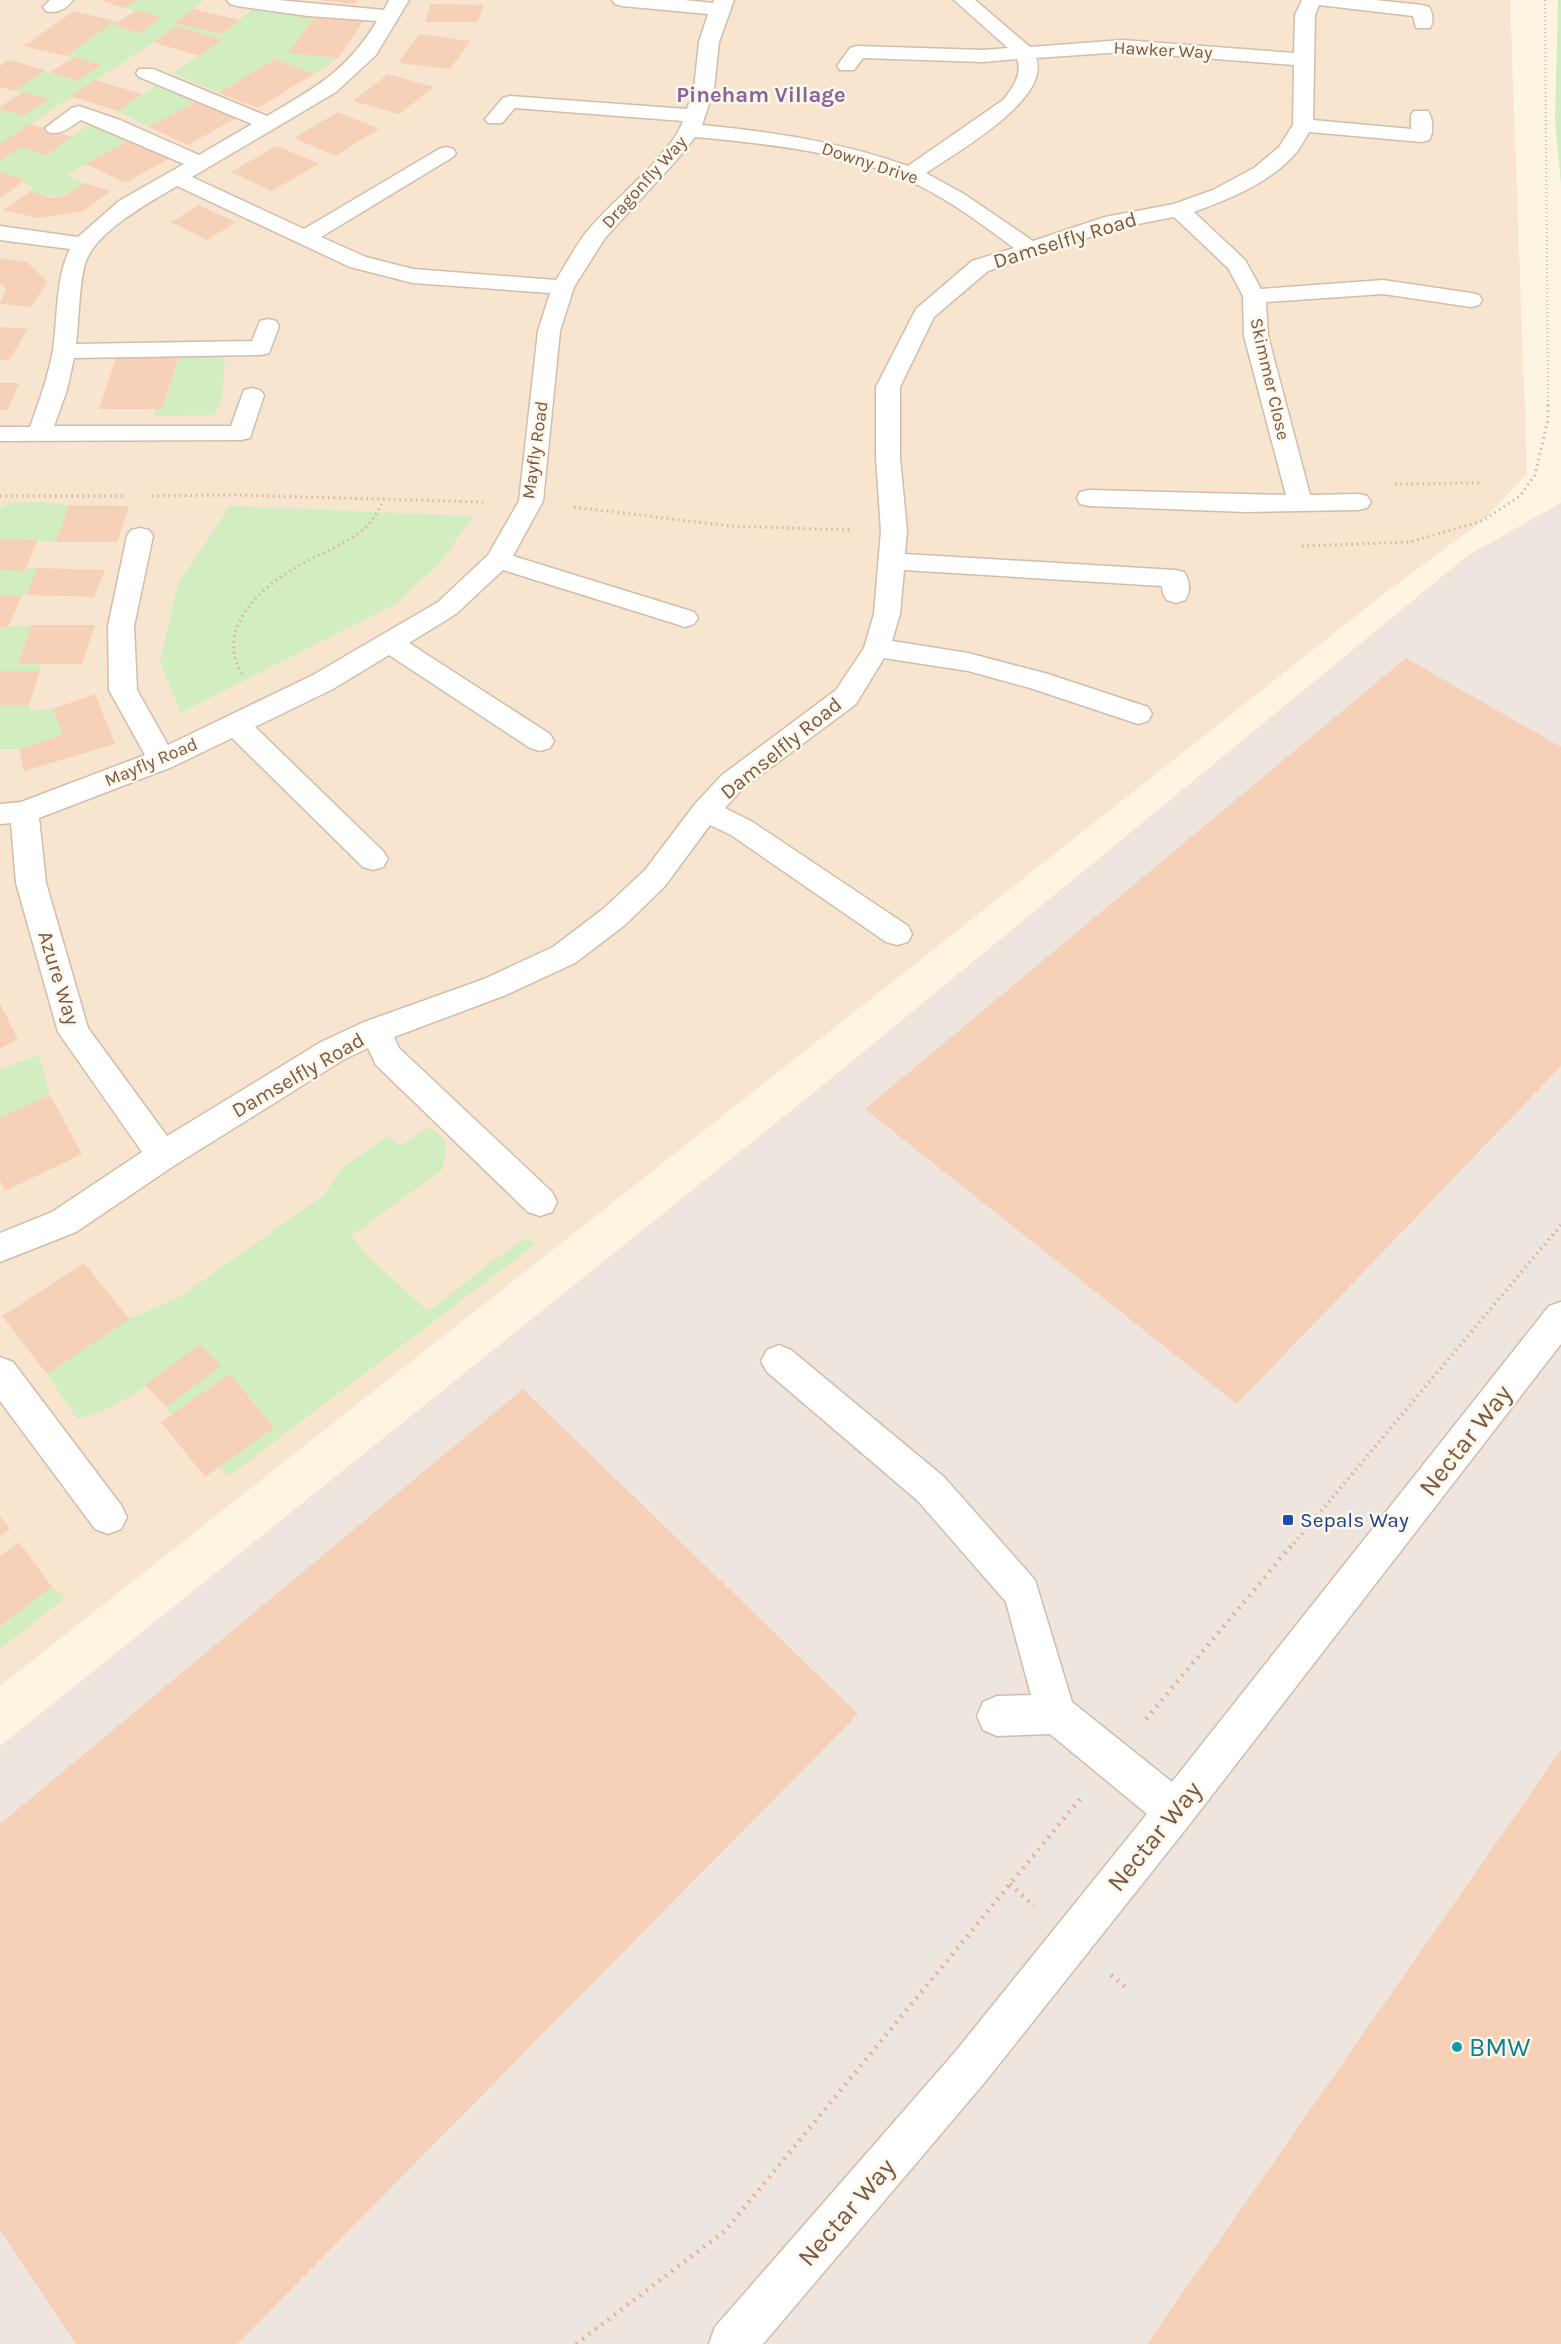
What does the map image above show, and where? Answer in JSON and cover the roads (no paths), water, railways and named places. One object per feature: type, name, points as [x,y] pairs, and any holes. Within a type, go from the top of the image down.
[{"type":"street","points":[[622,0],[721,5]]},
{"type":"street","points":[[911,174],[1010,104],[1024,87],[1029,65],[1024,52],[964,0]]},
{"type":"street","points":[[1312,0],[1305,15],[1302,60],[1303,124],[1422,136],[1421,115]]},
{"type":"street","points":[[1323,0],[1422,10],[1424,24]]},
{"type":"street","points":[[232,3],[308,10],[395,8]]},
{"type":"street","name":"Dragonfly Way","points":[[563,287],[596,234],[667,159],[693,123],[704,89],[709,42],[721,5]]},
{"type":"street","points":[[39,434],[55,390],[64,351],[74,263],[82,244],[127,206],[329,88],[369,51],[395,8]]},
{"type":"street","name":"Hawker Way","points":[[847,66],[857,52],[983,56],[1123,46],[1302,60]]},
{"type":"street","points":[[146,73],[269,124]]},
{"type":"street","name":"Downy Drive","points":[[495,119],[510,102],[693,123],[806,143],[855,155],[911,174],[978,212],[1030,249]]},
{"type":"street","points":[[55,128],[79,112],[113,124],[199,163]]},
{"type":"street","name":"Damselfly Road","points":[[0,1248],[64,1222],[163,1155],[332,1051],[375,1031],[495,987],[564,955],[614,917],[655,878],[705,811],[732,782],[846,697],[877,648],[887,614],[894,531],[888,458],[888,387],[924,314],[980,266],[1113,222],[1179,210],[1221,195],[1261,172],[1287,151],[1303,124]]},
{"type":"street","points":[[305,237],[446,153]]},
{"type":"street","points":[[175,177],[358,262],[413,276],[563,287]]},
{"type":"street","name":"Skimmer Close","points":[[1179,210],[1237,265],[1254,296],[1256,336],[1300,503]]},
{"type":"street","points":[[0,233],[82,244]]},
{"type":"street","name":"Mayfly Road","points":[[12,813],[162,760],[323,682],[447,608],[498,560],[531,501],[549,331],[563,287]]},
{"type":"street","points":[[1254,296],[1383,287],[1471,300]]},
{"type":"street","points":[[64,351],[261,348],[268,326]]},
{"type":"street","points":[[0,434],[241,433],[252,395]]},
{"type":"street","points":[[1089,498],[1246,504],[1358,502]]},
{"type":"street","points":[[140,536],[121,626],[123,690],[162,760]]},
{"type":"street","points":[[498,560],[685,618]]},
{"type":"street","points":[[891,561],[1175,578],[1176,594]]},
{"type":"street","points":[[389,642],[540,741]]},
{"type":"street","points":[[877,648],[968,662],[1038,681],[1138,714]]},
{"type":"street","points":[[236,724],[373,859]]},
{"type":"street","points":[[705,811],[741,828],[897,934]]},
{"type":"street","name":"Azure Way","points":[[12,813],[74,1032],[163,1155]]},
{"type":"street","points":[[375,1031],[387,1056],[540,1202]]},
{"type":"street","name":"Nectar Way","points":[[732,2344],[970,2067],[1561,1317]]},
{"type":"street","points":[[779,1361],[931,1489],[1022,1593],[1056,1714],[1113,1758],[1174,1811]]},
{"type":"street","points":[[0,1373],[108,1517]]},
{"type":"street","points":[[997,1716],[1056,1714]]},
{"type":"place","name":"Sepals Way","points":[[1288,1520]]},
{"type":"place","name":"BMW","points":[[1457,2047]]},
{"type":"district","name":"Pineham Village","points":[[761,94]]}]
